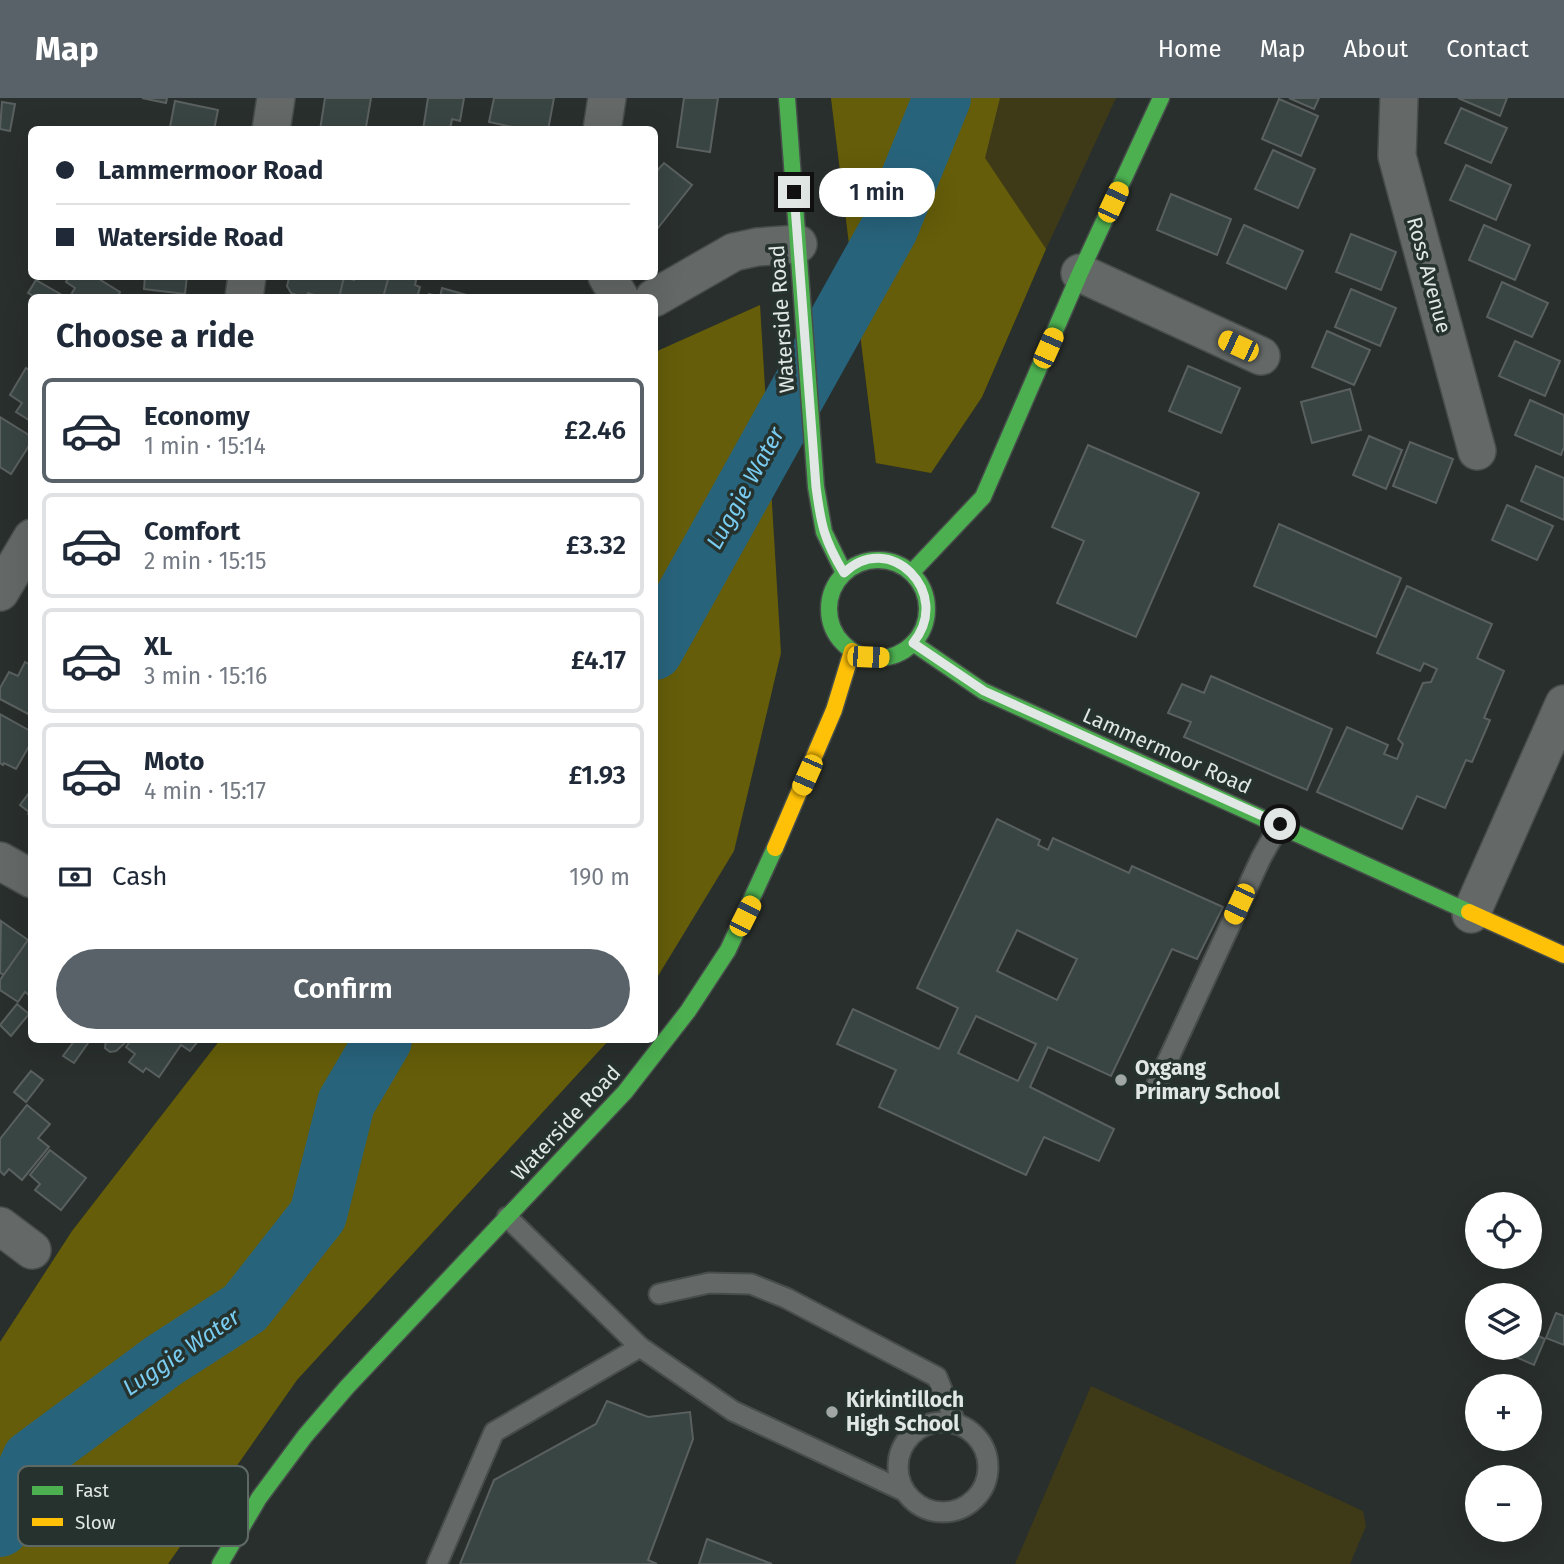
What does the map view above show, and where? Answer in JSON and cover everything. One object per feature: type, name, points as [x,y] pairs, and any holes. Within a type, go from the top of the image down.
[{"type":"main road","name":"Waterside Road","points":[[787,98],[816,487],[821,526],[844,573]]},
{"type":"main road","points":[[912,572],[983,496],[1080,273],[1161,98]]},
{"type":"main road","points":[[871,559],[897,562],[912,572],[923,590],[927,607],[926,620],[913,643],[899,653],[885,658],[852,652],[835,633],[829,617],[829,601],[834,585],[844,573],[850,567],[871,559]]},
{"type":"main road","name":"Lammermoor Road","points":[[913,643],[984,691],[1564,955]]},
{"type":"main road","name":"Waterside Road","points":[[248,1515],[305,1436],[346,1387],[625,1092],[688,1011],[722,960],[753,900],[834,710],[852,652]]},
{"type":"main road","name":"Waterside Road","points":[[220,1564],[230,1546]]},
{"type":"street","points":[[272,126],[276,98]]},
{"type":"street","points":[[603,126],[607,98]]},
{"type":"street","name":"Ross Avenue","points":[[1399,98],[1397,156],[1476,451]]},
{"type":"street","points":[[658,296],[734,252],[757,247],[798,244]]},
{"type":"street","points":[[1080,273],[1261,356]]},
{"type":"street","points":[[0,592],[28,545]]},
{"type":"street","points":[[1471,914],[1564,704]]},
{"type":"street","points":[[0,860],[28,877]]},
{"type":"street","points":[[0,1226],[32,1250]]},
{"type":"lane","points":[[1155,1088],[1261,858],[1280,824]]},
{"type":"lane","points":[[507,1217],[640,1347],[733,1411],[904,1491],[919,1506],[940,1513],[954,1512],[967,1506],[978,1496],[988,1469],[981,1442],[970,1431],[957,1424],[941,1422],[926,1425],[912,1433],[898,1461],[898,1476],[904,1491]]},
{"type":"lane","points":[[659,1294],[709,1283],[751,1284],[786,1298],[937,1377],[957,1424]]},
{"type":"lane","points":[[437,1564],[494,1432],[640,1347]]},
{"type":"shaded area","points":[[831,98],[1116,98],[1046,249],[982,397],[931,473],[876,463]]},
{"type":"shaded area","points":[[831,98],[1000,98],[985,158],[1046,249],[982,397],[931,473],[876,463]]},
{"type":"shaded area","points":[[760,305],[781,653],[734,851],[658,976],[658,351]]},
{"type":"shaded area","points":[[218,1043],[606,1043],[297,1380],[237,1466],[18,1466],[18,1546],[181,1546],[168,1564],[0,1564],[0,1342],[72,1231]]},
{"type":"shaded area","points":[[1091,1386],[1363,1511],[1366,1526],[1350,1564],[1015,1564]]},
{"type":"building","points":[[142,98],[167,98],[166,103]]},
{"type":"building","points":[[325,98],[371,98],[366,126],[321,126]]},
{"type":"building","points":[[428,98],[464,98],[460,121],[452,119],[451,126],[424,126]]},
{"type":"building","points":[[494,98],[554,98],[549,126],[508,126],[489,122]]},
{"type":"building","points":[[684,98],[718,98],[710,152],[677,147]]},
{"type":"building","points":[[1289,98],[1319,98],[1314,109]]},
{"type":"building","points":[[1458,98],[1507,98],[1500,116]]},
{"type":"building","points":[[1279,99],[1318,116],[1301,156],[1262,139]]},
{"type":"building","points":[[175,101],[218,110],[215,126],[170,126]]},
{"type":"building","points":[[2,102],[15,104],[10,131],[0,129]]},
{"type":"building","points":[[1461,108],[1507,128],[1491,163],[1445,143]]},
{"type":"building","points":[[1273,150],[1315,169],[1298,208],[1255,189]]},
{"type":"building","points":[[664,163],[692,185],[658,228],[658,170]]},
{"type":"building","points":[[1466,165],[1511,185],[1496,220],[1450,200]]},
{"type":"building","points":[[1171,194],[1231,219],[1217,255],[1157,230]]},
{"type":"building","points":[[1244,225],[1303,251],[1286,289],[1227,263]]},
{"type":"building","points":[[1484,225],[1530,245],[1515,280],[1469,260]]},
{"type":"building","points":[[1351,234],[1396,252],[1381,290],[1336,272]]},
{"type":"building","points":[[36,280],[60,294],[30,294]]},
{"type":"building","points":[[100,280],[120,292],[71,294],[75,288],[66,282]]},
{"type":"building","points":[[145,280],[187,280],[185,294],[144,289]]},
{"type":"building","points":[[288,280],[344,280],[340,294],[294,294],[287,286]]},
{"type":"building","points":[[343,280],[388,280],[384,294],[340,294]]},
{"type":"building","points":[[388,280],[416,280],[415,285],[420,287],[418,294],[384,294]]},
{"type":"building","points":[[1502,282],[1548,303],[1532,337],[1487,317]]},
{"type":"building","points":[[442,288],[463,294],[441,294]]},
{"type":"building","points":[[1351,289],[1396,308],[1380,346],[1335,327]]},
{"type":"building","points":[[1327,331],[1370,350],[1354,385],[1312,367]]},
{"type":"building","points":[[1515,341],[1560,361],[1545,396],[1499,376]]},
{"type":"building","points":[[1188,366],[1240,388],[1221,433],[1169,411]]},
{"type":"building","points":[[26,368],[28,420],[16,412],[22,403],[10,395]]},
{"type":"building","points":[[1350,389],[1361,430],[1312,443],[1301,402]]},
{"type":"building","points":[[1530,400],[1564,415],[1564,447],[1561,455],[1515,435]]},
{"type":"building","points":[[0,417],[28,434],[28,447],[11,474],[0,467]]},
{"type":"building","points":[[1369,436],[1402,450],[1386,489],[1353,475]]},
{"type":"building","points":[[1410,442],[1453,459],[1436,503],[1393,486]]},
{"type":"building","points":[[1088,445],[1199,493],[1136,637],[1057,603],[1084,541],[1052,527]]},
{"type":"building","points":[[1536,466],[1564,478],[1564,520],[1521,501]]},
{"type":"building","points":[[1507,505],[1553,526],[1537,560],[1492,540]]},
{"type":"building","points":[[1279,524],[1401,578],[1376,637],[1254,586]]},
{"type":"building","points":[[1407,586],[1492,624],[1477,658],[1504,671],[1484,718],[1490,720],[1472,762],[1466,760],[1445,808],[1417,796],[1402,829],[1317,792],[1347,727],[1388,745],[1384,754],[1397,759],[1403,744],[1398,739],[1423,683],[1431,682],[1437,669],[1424,663],[1420,671],[1377,653]]},
{"type":"building","points":[[25,662],[28,664],[28,714],[0,699],[0,688],[9,672],[18,676]]},
{"type":"building","points":[[1211,676],[1332,729],[1307,790],[1184,737],[1191,722],[1168,713],[1182,684],[1204,693]]},
{"type":"building","points":[[0,714],[28,730],[28,748],[16,769],[0,763]]},
{"type":"building","points":[[28,794],[28,811],[20,805]]},
{"type":"building","points":[[997,819],[1040,840],[1038,845],[1048,850],[1053,838],[1129,873],[1132,866],[1223,907],[1197,959],[1172,949],[1111,1076],[1048,1047],[1030,1087],[1114,1129],[1099,1161],[1044,1137],[1026,1175],[879,1107],[896,1070],[837,1044],[853,1009],[939,1049],[958,1008],[917,988]],"holes":[[[1017,930],[1077,959],[1057,1000],[997,971]],[[976,1016],[1036,1044],[1018,1081],[958,1053]]]},
{"type":"building","points":[[1,921],[28,940],[4,975],[0,973]]},
{"type":"building","points":[[28,940],[28,994],[25,992],[18,1002],[0,990],[0,980]]},
{"type":"building","points":[[17,1004],[28,1013],[11,1036],[0,1025]]},
{"type":"building","points":[[73,1043],[88,1043],[74,1063],[63,1056]]},
{"type":"building","points":[[106,1043],[125,1043],[116,1051],[110,1052],[105,1048]]},
{"type":"building","points":[[129,1043],[197,1043],[190,1051],[181,1045],[159,1077],[146,1068],[143,1072],[129,1062],[135,1054],[126,1047]]},
{"type":"building","points":[[31,1071],[43,1080],[26,1102],[14,1092]]},
{"type":"building","points":[[27,1105],[50,1124],[38,1138],[49,1147],[22,1180],[9,1169],[4,1175],[0,1171],[0,1139]]},
{"type":"building","points":[[50,1150],[86,1178],[61,1210],[35,1190],[40,1184],[30,1175]]},
{"type":"building","points":[[1556,1313],[1564,1316],[1564,1345],[1546,1338]]},
{"type":"building","points":[[1522,1360],[1536,1360],[1534,1365]]},
{"type":"building","points":[[607,1401],[648,1417],[690,1412],[693,1439],[648,1560],[657,1564],[460,1564],[494,1480],[596,1424]]},
{"type":"building","points":[[707,1539],[772,1564],[699,1564]]},
{"type":"waterway","name":"Luggie Water","points":[[658,644],[889,229],[942,98]]},
{"type":"waterway","name":"Luggie Water","points":[[28,1466],[31,1459],[163,1361],[245,1308],[318,1215],[346,1103],[381,1043]]},
{"type":"waterway","name":"Luggie Water","points":[[0,1528],[18,1488]]},
{"type":"traffic: fast","points":[[787,98],[816,487],[824,532],[844,573]]},
{"type":"traffic: fast","points":[[912,572],[983,497],[1080,273],[1161,98]]},
{"type":"traffic: fast","points":[[878,560],[897,564],[913,574],[923,590],[927,609],[923,628],[913,644],[897,654],[878,658],[859,654],[843,644],[833,628],[829,609],[833,590],[843,574],[859,564],[878,560]]},
{"type":"traffic: fast","points":[[913,643],[983,691],[1469,912]]},
{"type":"traffic: fast","points":[[248,1517],[305,1436],[347,1387],[625,1092],[688,1011],[728,950],[775,848]]},
{"type":"traffic: fast","points":[[220,1564],[231,1546]]},
{"type":"traffic: slow","points":[[775,848],[834,710],[852,651]]},
{"type":"traffic: slow","points":[[1469,912],[1564,955]]},
{"type":"place","name":"Oxgang Primary School","points":[[1121,1080]]},
{"type":"place","name":"Kirkintilloch High School","points":[[832,1412]]},
{"type":"route","points":[[794,192],[821,526],[844,573],[850,567],[871,559],[897,562],[912,572],[923,590],[927,607],[926,620],[913,643],[984,691],[1280,824]]}]
